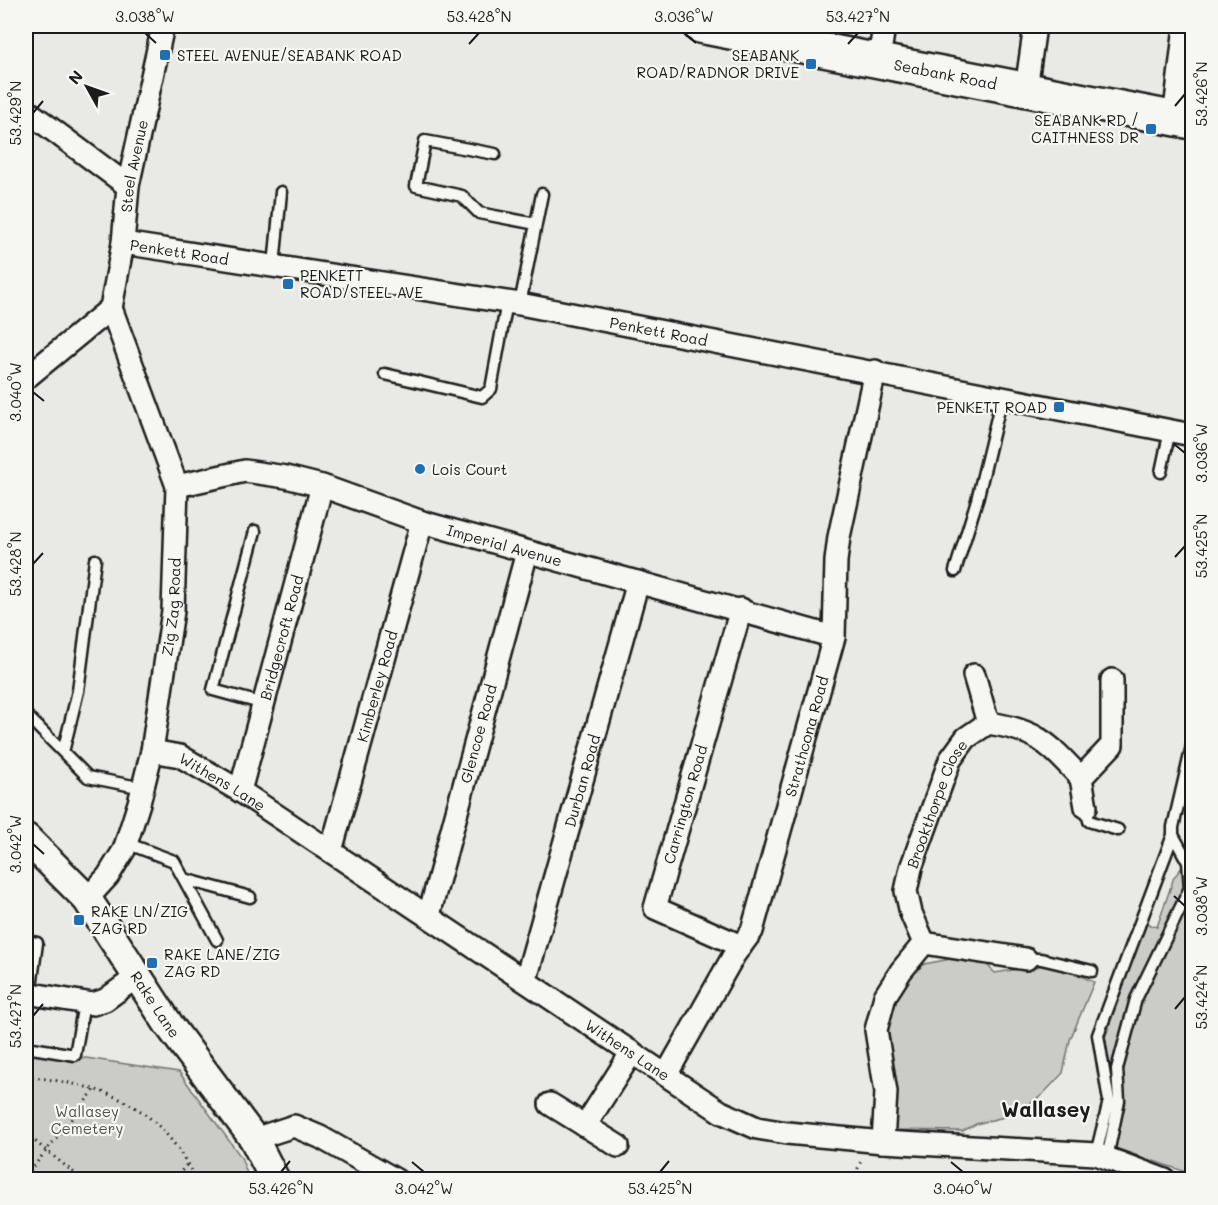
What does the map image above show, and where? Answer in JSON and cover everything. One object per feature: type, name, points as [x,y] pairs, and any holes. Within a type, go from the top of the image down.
[{"type":"main road","name":"Seabank Road","points":[[700,26],[736,29],[1184,121]]},
{"type":"main road","name":"Rake Lane","points":[[26,838],[87,899],[169,1025],[254,1139],[275,1179]]},
{"type":"street","name":"Steel Avenue","points":[[111,308],[123,243],[128,186],[163,26]]},
{"type":"street","points":[[879,60],[884,26]]},
{"type":"street","points":[[1026,89],[1035,26]]},
{"type":"street","points":[[1184,121],[1185,26]]},
{"type":"street","points":[[26,110],[128,186]]},
{"type":"street","name":"Penkett Road","points":[[123,243],[514,303],[875,371],[1192,435]]},
{"type":"street","points":[[26,378],[111,308]]},
{"type":"street","name":"Zig Zag Road","points":[[87,899],[108,876],[126,843],[143,788],[152,751],[173,611],[177,486],[111,308]]},
{"type":"street","name":"Strathcona Road","points":[[666,1075],[752,931],[834,638],[836,561],[839,537],[875,371]]},
{"type":"street","name":"Imperial Avenue","points":[[177,486],[245,471],[322,486],[422,522],[741,609],[834,638]]},
{"type":"street","name":"Bridgecroft Road","points":[[240,790],[322,486]]},
{"type":"street","name":"Kimberley Road","points":[[331,851],[422,522]]},
{"type":"street","name":"Glencoe Road","points":[[429,915],[527,552]]},
{"type":"street","name":"Durban Road","points":[[525,979],[638,582]]},
{"type":"street","name":"Carrington Road","points":[[741,609],[655,908],[741,946]]},
{"type":"street","points":[[974,675],[988,723],[1015,727],[1039,736],[1081,778],[1086,807]]},
{"type":"street","points":[[1081,778],[1112,745],[1112,680]]},
{"type":"street","name":"Brookthorpe Close","points":[[924,943],[911,913],[906,891],[911,868],[950,760],[966,738],[988,723]]},
{"type":"street","name":"Withens Lane","points":[[152,751],[180,756],[240,790],[721,1112],[757,1128],[883,1142],[1102,1156],[1165,1179]]},
{"type":"street","points":[[883,1142],[886,1092],[876,1030],[885,996],[901,971],[924,943],[1026,959]]},
{"type":"street","points":[[28,994],[93,1004],[105,1000],[138,976]]},
{"type":"street","points":[[585,1126],[632,1052]]},
{"type":"street","points":[[550,1104],[618,1146]]},
{"type":"street","points":[[254,1139],[294,1126],[320,1137],[396,1179]]},
{"type":"lane","points":[[495,154],[425,141],[416,186],[462,196],[478,213],[536,224]]},
{"type":"lane","points":[[274,266],[281,192]]},
{"type":"lane","points":[[385,374],[482,397],[487,395],[491,389],[542,194]]},
{"type":"lane","points":[[955,571],[977,500],[1002,397]]},
{"type":"lane","points":[[1161,472],[1170,430]]},
{"type":"lane","points":[[255,531],[213,690],[264,704]]},
{"type":"lane","points":[[63,752],[78,690],[95,560]]},
{"type":"lane","points":[[26,715],[88,777],[143,788]]},
{"type":"lane","points":[[1102,1156],[1109,1101],[1098,1035],[1173,835],[1192,746]]},
{"type":"lane","points":[[1086,807],[1089,821],[1118,830]]},
{"type":"lane","points":[[1102,1156],[1119,1101],[1117,1069],[1136,999],[1190,888],[1188,862],[1173,835]]},
{"type":"lane","points":[[126,843],[174,861],[217,940]]},
{"type":"lane","points":[[184,879],[250,897]]},
{"type":"lane","points":[[26,941],[38,943],[28,994]]},
{"type":"lane","points":[[1026,959],[1041,959],[1092,971]]},
{"type":"lane","points":[[26,1047],[75,1055],[84,1003]]},
{"type":"path","points":[[26,1076],[96,1088],[122,1100],[158,1125],[188,1163],[196,1179]]},
{"type":"path","points":[[26,1176],[96,1088]]},
{"type":"path","points":[[26,1134],[83,1179]]},
{"type":"path","points":[[174,1179],[188,1163]]},
{"type":"green space","points":[[1184,865],[1187,882],[1136,994],[1113,1096],[1105,1038],[1144,923],[1157,927],[1174,877]]},
{"type":"green space","points":[[1192,889],[1192,1174],[1115,1148],[1120,1071],[1141,997]]},
{"type":"green space","points":[[961,957],[983,961],[995,973],[1054,963],[1094,982],[1070,1040],[1063,1073],[1042,1095],[1016,1114],[976,1124],[963,1131],[894,1130],[897,1099],[895,1071],[884,1037],[897,998],[911,976],[924,964]]},
{"type":"green space","name":"Wallasey Cemetery","points":[[26,1049],[179,1072],[241,1157],[249,1179],[26,1180]]},
{"type":"place","name":"STEEL AVENUE/SEABANK ROAD","points":[[165,55]]},
{"type":"place","name":"SEABANK ROAD/RADNOR DRIVE","points":[[811,64]]},
{"type":"place","name":"SEABANK RD / CAITHNESS DR","points":[[1151,129]]},
{"type":"place","name":"PENKETT ROAD/STEEL AVE","points":[[288,284]]},
{"type":"place","name":"PENKETT ROAD","points":[[1059,407]]},
{"type":"place","name":"Lois Court","points":[[420,469]]},
{"type":"place","name":"RAKE LN/ZIG ZAG RD","points":[[79,920]]},
{"type":"place","name":"RAKE LANE/ZIG ZAG RD","points":[[152,963]]},
{"type":"district","name":"Wallasey","points":[[1046,1108]]}]
